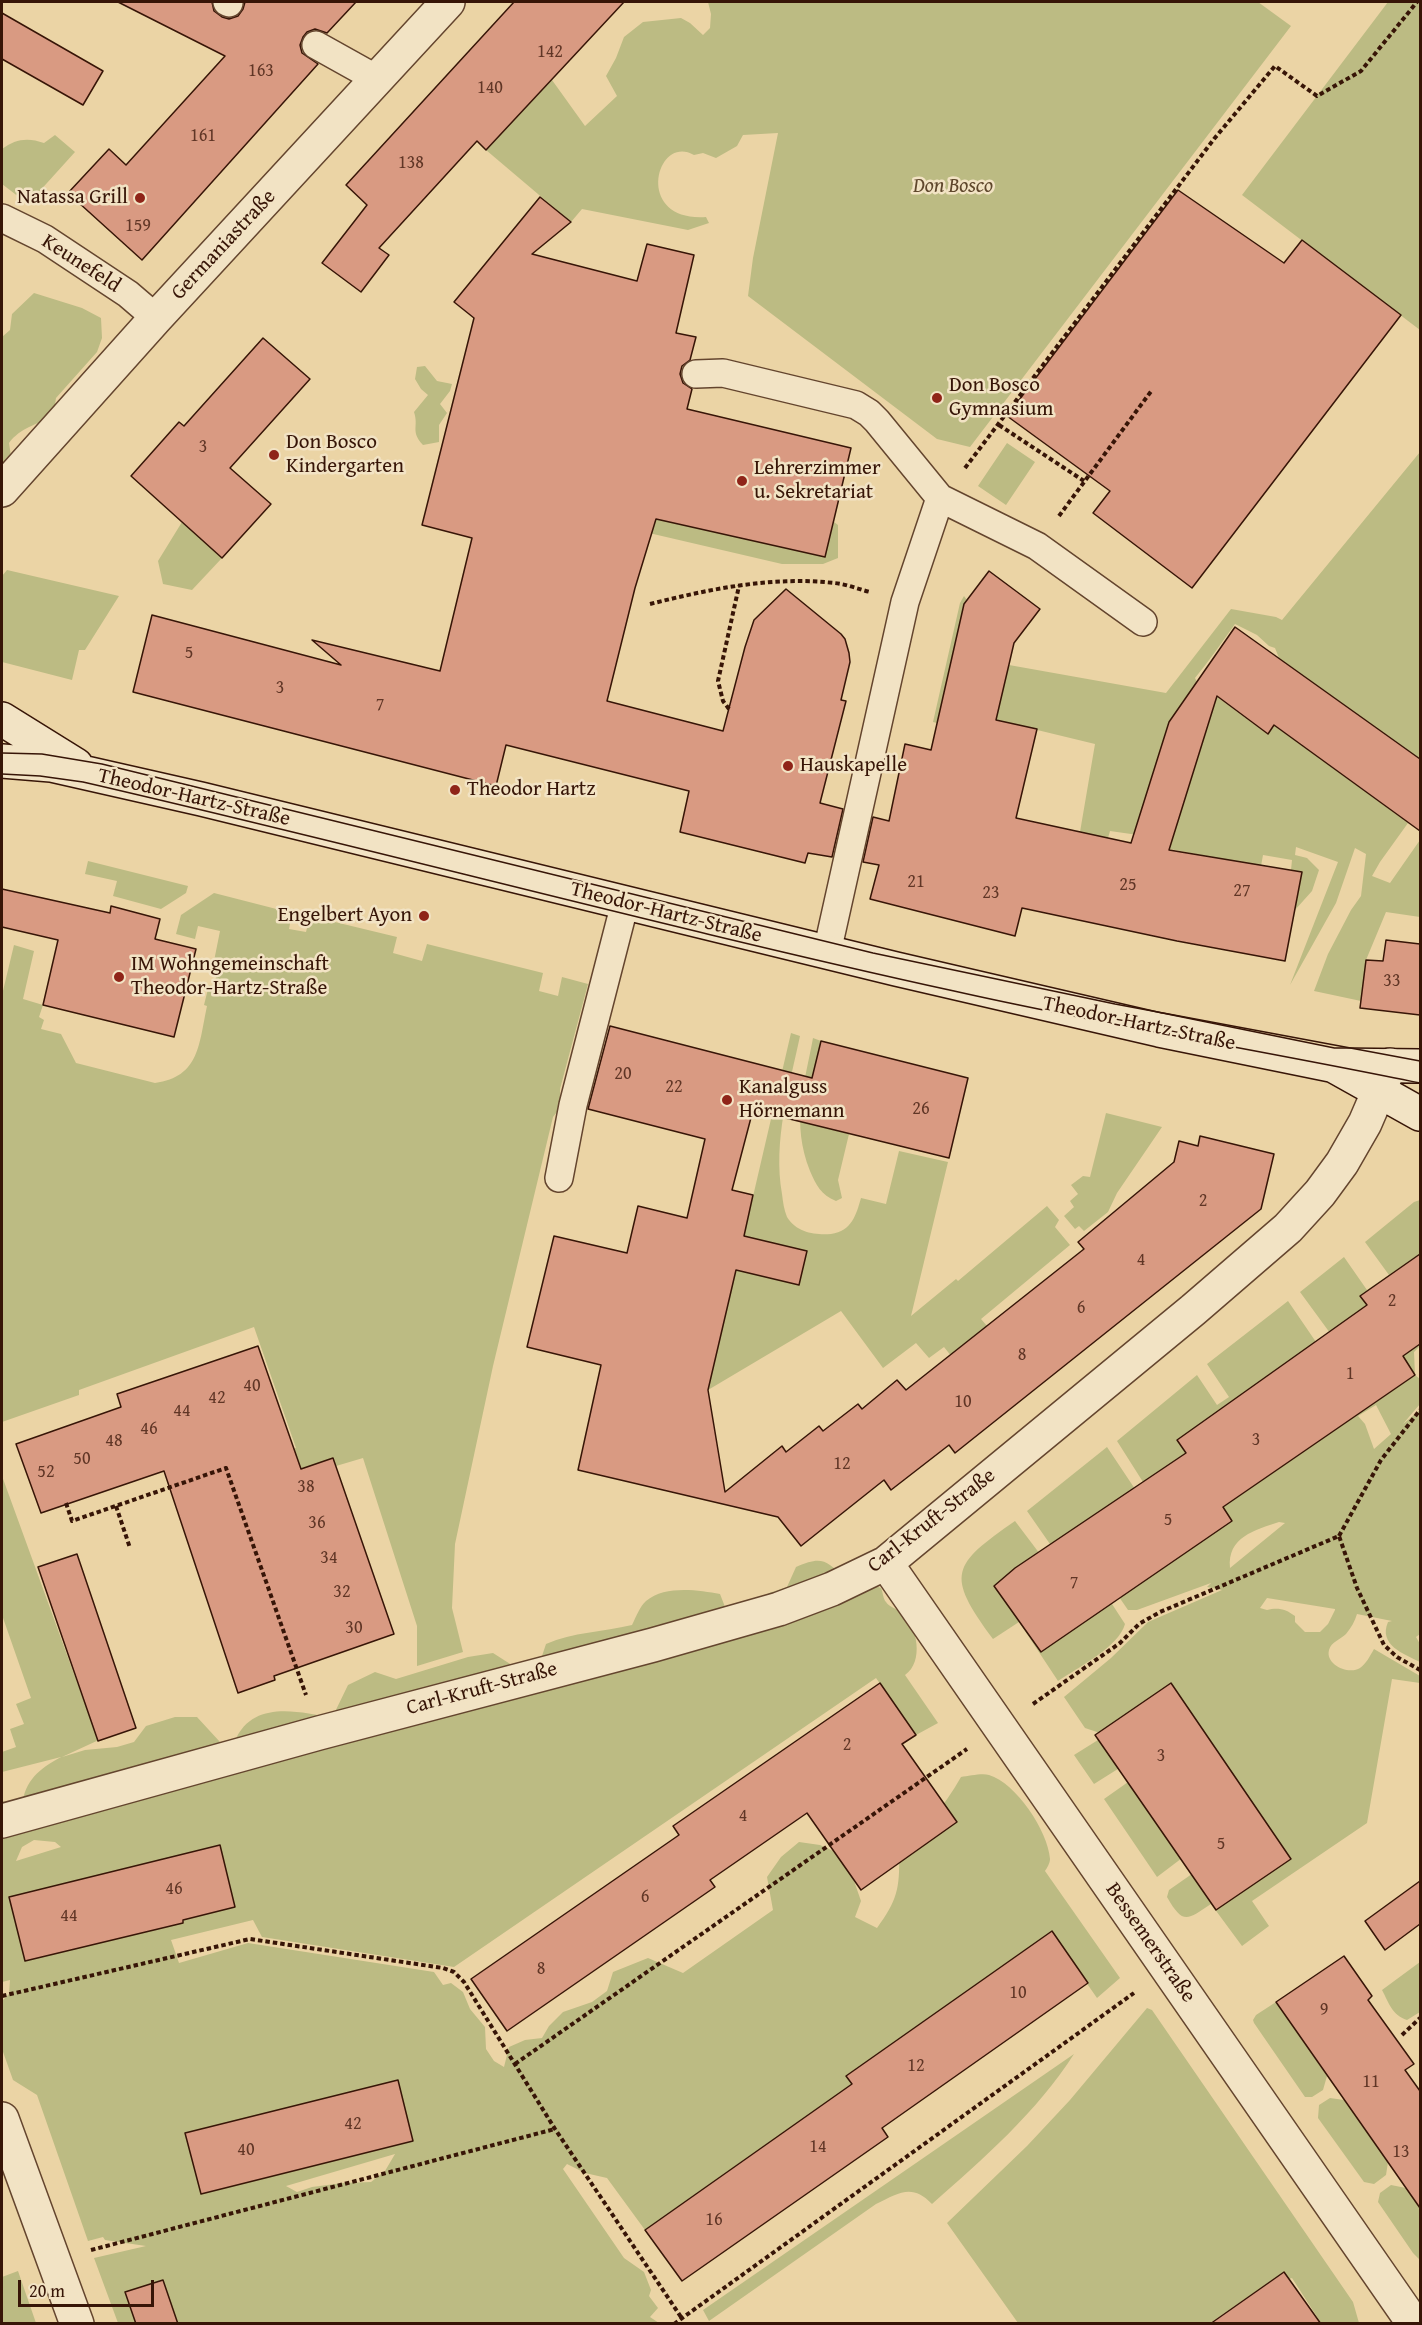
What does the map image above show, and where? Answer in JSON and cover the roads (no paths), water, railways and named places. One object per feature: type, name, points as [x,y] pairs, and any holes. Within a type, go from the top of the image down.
[{"type":"street","name":"Germaniastraße","points":[[2,490],[156,318],[448,2]]},
{"type":"street","points":[[2,719],[67,758],[87,773]]},
{"type":"street","name":"Theodor-Hartz-Straße","points":[[2,761],[51,765],[87,773],[1160,1030],[1331,1065],[1397,1074],[1420,1114]]},
{"type":"street","name":"Carl-Kruft-Straße","points":[[2,1821],[779,1609],[840,1586],[886,1563],[1193,1310],[1288,1228],[1320,1193],[1342,1163],[1397,1074]]},
{"type":"street","name":"Bessemerstraße","points":[[886,1563],[1414,2324]]},
{"type":"street","points":[[2,2119],[77,2324]]},
{"type":"lane","points":[[316,45],[377,79]]},
{"type":"lane","name":"Keunefeld","points":[[2,218],[45,239],[128,294],[156,318]]},
{"type":"lane","points":[[696,374],[723,373],[856,405],[877,421],[940,498],[1037,546],[1143,622]]},
{"type":"lane","points":[[827,952],[905,602],[940,498]]},
{"type":"lane","points":[[559,1178],[573,1105],[626,903]]},
{"type":"tram line","points":[[2,753],[42,754],[102,764],[873,953],[1115,1004],[1420,1061]]},
{"type":"tram line","points":[[2,774],[83,782],[954,991],[1070,1016],[1420,1083]]},
{"type":"place","name":"Natassa Grill","points":[[140,198]]},
{"type":"place","name":"Don Bosco Gymnasium","points":[[937,398]]},
{"type":"place","name":"Don Bosco Kindergarten","points":[[274,455]]},
{"type":"place","name":"Lehrerzimmer u. Sekretariat","points":[[742,481]]},
{"type":"place","name":"Hauskapelle","points":[[788,766]]},
{"type":"place","name":"Theodor Hartz","points":[[455,790]]},
{"type":"place","name":"Engelbert Ayon","points":[[424,916]]},
{"type":"place","name":"IM Wohngemeinschaft Theodor-Hartz-Straße","points":[[119,977]]},
{"type":"place","name":"Kanalguss Hörnemann","points":[[727,1100]]},
{"type":"park label","name":"Don Bosco","points":[[953,187]]}]
